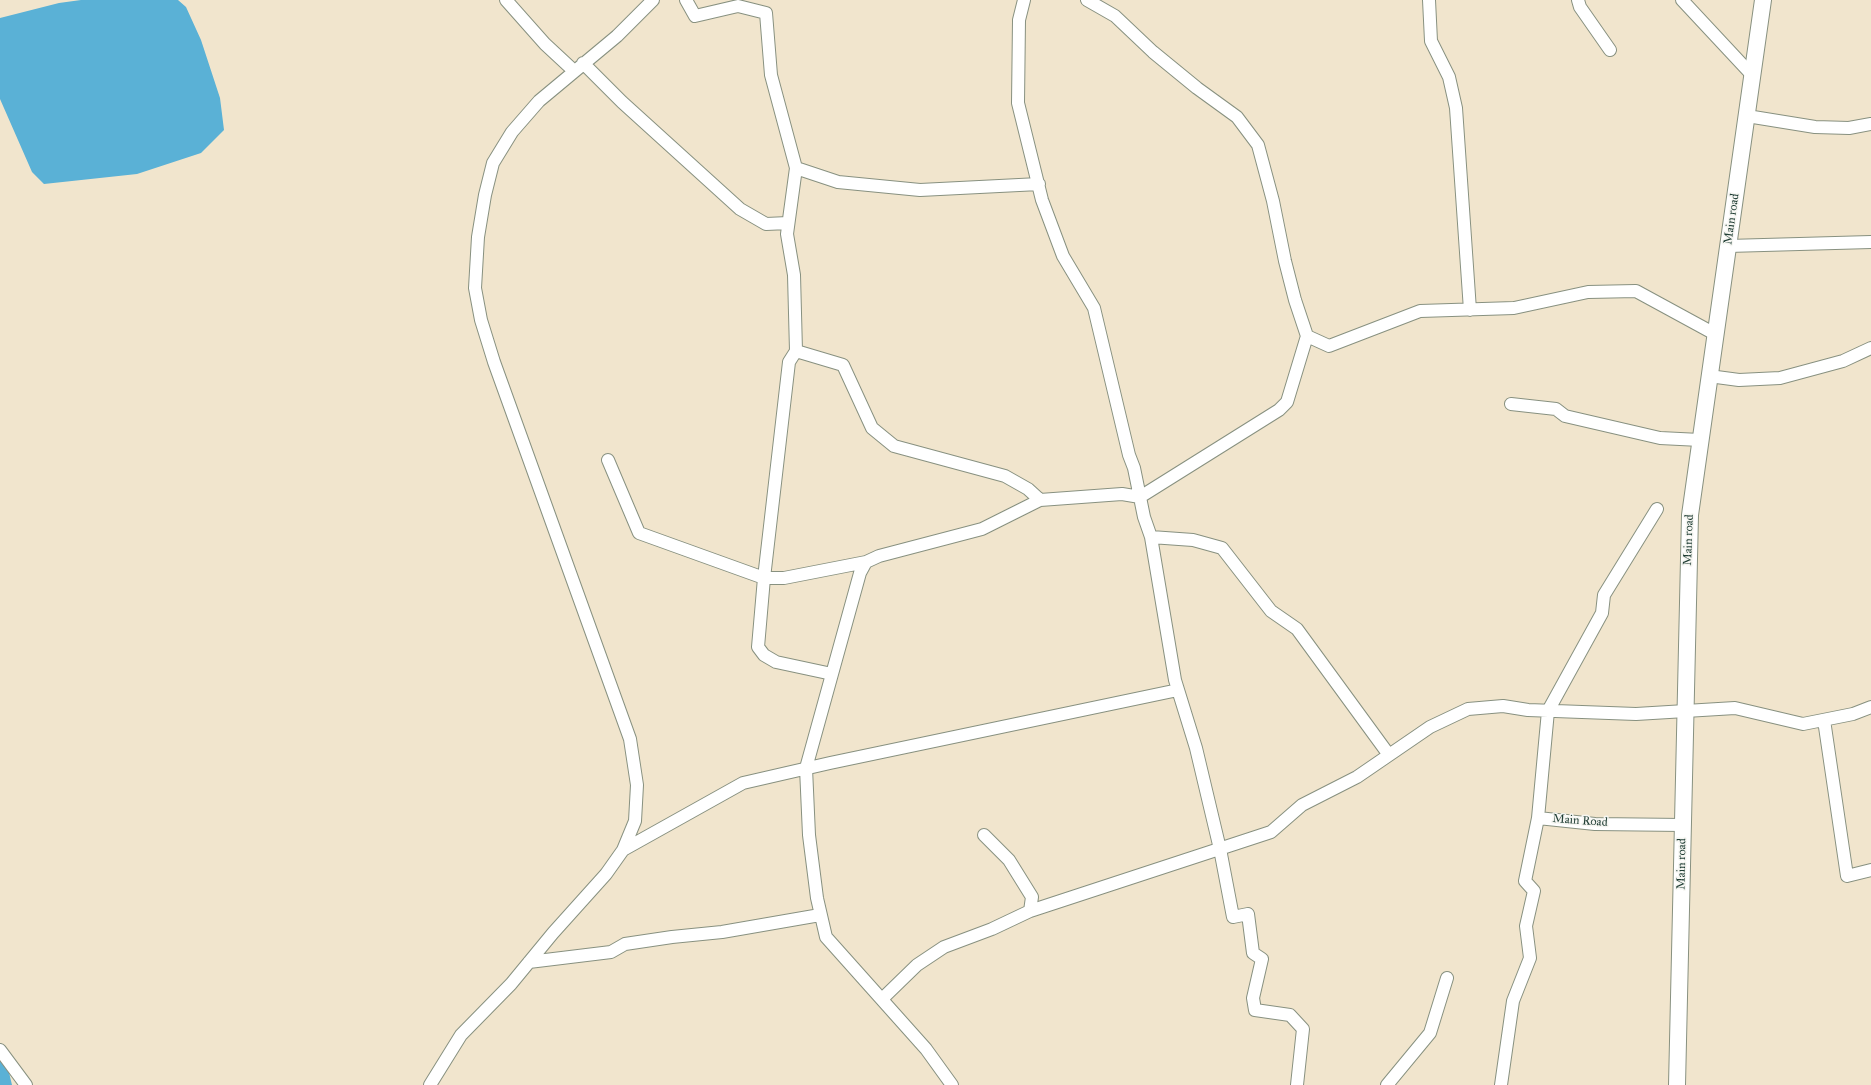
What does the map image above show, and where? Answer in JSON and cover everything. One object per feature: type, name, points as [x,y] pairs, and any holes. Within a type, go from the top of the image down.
[{"type":"street","points":[[506,0],[545,44],[578,67],[622,102],[740,210],[766,224],[788,223]]},
{"type":"street","points":[[430,1085],[461,1035],[489,1008],[606,874],[623,850],[635,821],[637,785],[630,739],[494,362],[481,320],[475,288],[478,237],[493,163],[512,132],[539,100],[617,36],[653,0]]},
{"type":"street","points":[[686,0],[695,16],[738,6],[766,13],[771,75],[796,168],[787,234],[794,275],[796,351],[789,362],[764,578],[758,647],[764,655],[776,662],[832,674]]},
{"type":"street","points":[[1024,0],[1019,20],[1018,104],[1042,200],[1063,256],[1094,308],[1151,537],[1175,680],[1196,748],[1220,849],[1233,918],[1248,914],[1252,953],[1262,959],[1253,998],[1255,1010],[1290,1015],[1302,1029],[1298,1085]]},
{"type":"street","points":[[608,460],[639,533],[764,578],[784,578],[866,562],[898,550],[982,529],[1040,500],[1122,494],[1140,497],[1279,410],[1287,402],[1308,336],[1295,300],[1284,261],[1273,201],[1258,145],[1237,117],[1197,88],[1153,52],[1115,16],[1086,0]]},
{"type":"street","points":[[1429,0],[1431,41],[1449,77],[1456,108],[1470,310]]},
{"type":"street","points":[[1578,0],[1580,7],[1610,50]]},
{"type":"street","points":[[1682,0],[1752,76]]},
{"type":"street","name":"Main road","points":[[1677,1085],[1690,515],[1763,0]]},
{"type":"street","points":[[1747,116],[1815,127],[1849,128],[1871,124]]},
{"type":"street","points":[[796,168],[838,182],[920,190],[1039,184]]},
{"type":"street","points":[[1728,246],[1871,242]]},
{"type":"street","points":[[1308,336],[1329,346],[1420,311],[1514,308],[1588,292],[1636,292],[1716,334]]},
{"type":"street","points":[[1709,376],[1739,380],[1780,378],[1842,361],[1871,348]]},
{"type":"street","points":[[796,351],[843,365],[872,428],[894,446],[1005,476],[1028,489],[1040,500]]},
{"type":"street","points":[[1511,404],[1556,409],[1565,416],[1660,438],[1700,440]]},
{"type":"street","points":[[1538,818],[1548,711],[1602,613],[1604,595],[1657,509]]},
{"type":"street","points":[[1151,537],[1193,540],[1222,548],[1271,611],[1297,629],[1389,755]]},
{"type":"street","points":[[866,562],[860,573],[806,768],[808,835],[820,915],[826,937],[926,1049],[952,1085]]},
{"type":"street","points":[[623,850],[743,783],[806,768],[1178,690]]},
{"type":"street","points":[[882,1000],[917,965],[944,947],[992,929],[1030,911],[1271,832],[1302,805],[1357,777],[1430,727],[1468,709],[1502,706],[1548,711],[1636,714],[1734,708],[1803,724],[1854,714],[1871,707]]},
{"type":"street","points":[[1824,720],[1847,876],[1871,870]]},
{"type":"street","name":"Main Road","points":[[1501,1085],[1512,1001],[1530,958],[1526,926],[1534,891],[1525,881],[1538,818],[1594,824],[1683,825]]},
{"type":"street","points":[[984,835],[1009,860],[1032,897],[1030,911]]},
{"type":"street","points":[[529,962],[610,952],[625,944],[722,932],[820,915]]},
{"type":"street","points":[[1387,1085],[1430,1033],[1447,978]]},
{"type":"street","points":[[0,1050],[26,1085]]},
{"type":"water","points":[[81,0],[178,0],[186,7],[201,40],[220,98],[224,130],[201,153],[137,174],[44,184],[32,172],[0,99],[0,18],[59,3]]},
{"type":"water","points":[[0,1053],[7,1064],[12,1085],[0,1085]]}]
